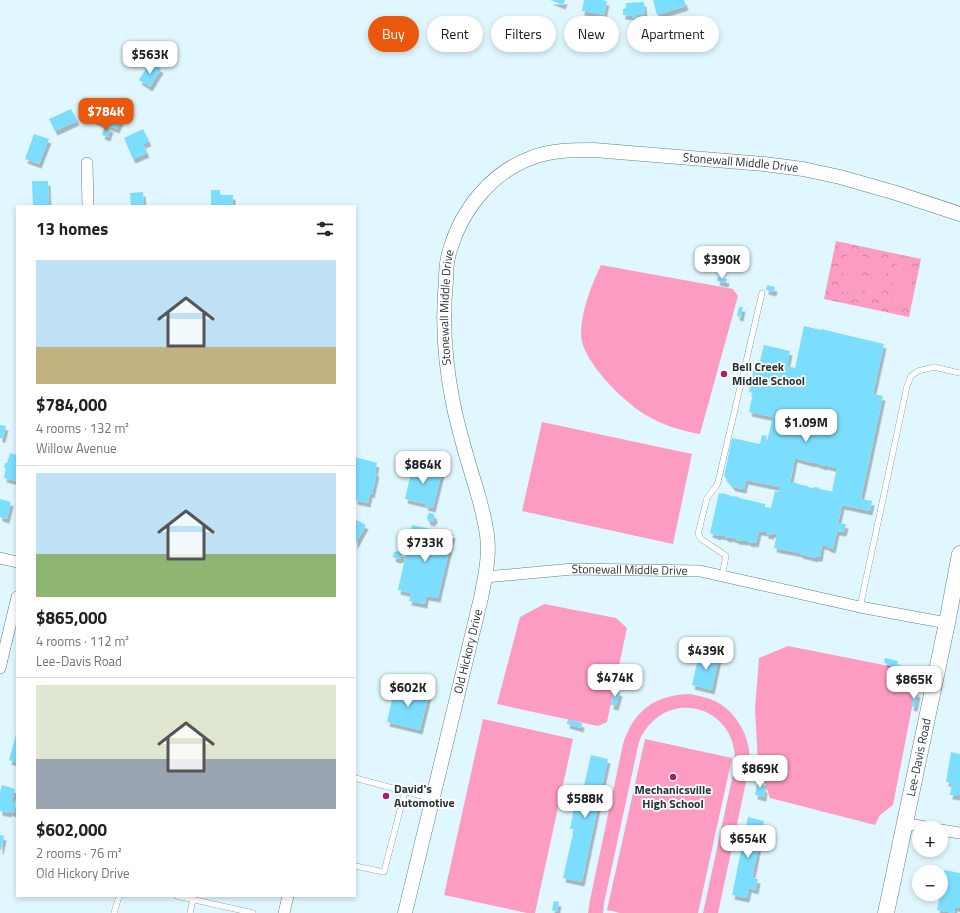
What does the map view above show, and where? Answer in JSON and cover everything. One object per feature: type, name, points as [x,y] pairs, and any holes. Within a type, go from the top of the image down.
[{"type":"main road","name":"Lee-Davis Road","points":[[886,913],[960,554]]},
{"type":"street","name":"Stonewall Middle Drive","points":[[947,623],[860,607],[700,571],[573,569],[485,577],[488,556],[484,516],[453,404],[448,375],[444,313],[446,270],[450,251],[456,233],[470,207],[481,192],[495,179],[514,166],[531,157],[549,153],[571,150],[594,150],[764,164],[803,169],[840,177],[882,189],[960,214]]},
{"type":"street","points":[[87,163],[88,205]]},
{"type":"street","points":[[0,558],[16,562]]},
{"type":"street","name":"Old Hickory Drive","points":[[405,913],[473,634],[485,577]]},
{"type":"street","points":[[0,668],[16,601]]},
{"type":"street","points":[[904,824],[912,825]]},
{"type":"street","points":[[948,831],[960,833]]},
{"type":"street","points":[[284,913],[288,897]]},
{"type":"lane","points":[[722,576],[726,556],[701,539],[698,534],[707,498],[718,482],[762,293]]},
{"type":"lane","points":[[860,607],[907,386],[911,376],[918,371],[934,367],[960,373]]},
{"type":"lane","points":[[356,778],[433,799]]},
{"type":"lane","points":[[356,866],[384,872],[405,792]]},
{"type":"lane","points":[[114,913],[119,897]]},
{"type":"lane","points":[[181,897],[253,913]]},
{"type":"lane","points":[[190,913],[193,900]]},
{"type":"green space","points":[[836,241],[921,259],[909,317],[824,299]]},
{"type":"green space","points":[[847,254],[864,257],[857,294],[840,291]]},
{"type":"green space","points":[[872,259],[889,263],[881,300],[864,296]]},
{"type":"green space","points":[[897,264],[914,268],[906,305],[889,301]]},
{"type":"green space","points":[[601,265],[733,289],[738,296],[700,434],[671,427],[657,421],[635,408],[605,379],[588,356],[583,345],[581,326],[590,290]]},
{"type":"green space","points":[[542,422],[692,454],[673,544],[522,511]]},
{"type":"green space","points":[[544,604],[616,618],[627,628],[607,722],[598,726],[497,704],[520,617]]},
{"type":"green space","points":[[788,646],[894,667],[914,697],[893,805],[880,815],[875,825],[770,798],[758,764],[755,709],[759,658]]},
{"type":"green space","points":[[690,694],[717,702],[732,714],[743,730],[749,749],[749,768],[718,913],[703,913],[735,765],[733,744],[725,728],[713,716],[698,709],[681,708],[665,713],[650,724],[639,742],[603,913],[588,913],[623,744],[628,732],[633,722],[640,714],[656,701],[666,697]]},
{"type":"green space","points":[[483,719],[573,739],[535,913],[527,913],[444,895]]},
{"type":"green space","points":[[645,739],[732,758],[698,913],[620,913],[607,910]]},
{"type":"building","points":[[550,0],[565,0],[563,5]]},
{"type":"building","points":[[584,0],[607,1],[604,15],[582,11]]},
{"type":"building","points":[[653,0],[684,0],[686,6],[657,15]]},
{"type":"building","points":[[644,2],[645,15],[623,15],[623,9],[626,8],[626,3]]},
{"type":"building","points":[[154,64],[161,69],[150,87],[139,80],[147,67],[151,69]]},
{"type":"building","points":[[99,103],[108,106],[106,111],[122,117],[117,129],[93,120]]},
{"type":"building","points":[[71,109],[77,121],[55,131],[49,119]]},
{"type":"building","points":[[105,126],[111,128],[108,137],[102,135]]},
{"type":"building","points":[[143,129],[149,142],[143,144],[147,153],[133,159],[124,138]]},
{"type":"building","points":[[34,134],[49,139],[39,164],[25,159]]},
{"type":"building","points":[[32,181],[48,181],[49,205],[33,205]]},
{"type":"building","points":[[211,190],[220,190],[220,195],[233,195],[233,205],[211,205]]},
{"type":"building","points":[[143,192],[144,205],[131,205],[130,193]]},
{"type":"building","points":[[718,277],[727,279],[726,283],[717,281]]},
{"type":"building","points":[[767,285],[775,287],[774,292],[766,290]]},
{"type":"building","points":[[739,307],[743,307],[741,317],[737,316]]},
{"type":"building","points":[[804,326],[884,344],[873,394],[883,396],[861,499],[872,501],[870,511],[842,505],[838,523],[846,524],[844,532],[837,531],[833,549],[822,545],[820,557],[816,558],[774,548],[777,534],[772,533],[771,535],[766,534],[766,532],[759,531],[756,543],[753,543],[710,533],[719,493],[765,504],[765,507],[771,508],[775,491],[779,492],[780,487],[746,480],[744,489],[733,487],[724,476],[732,438],[760,444],[762,435],[767,436],[766,445],[773,417],[749,412],[753,393],[749,392],[755,363],[759,364],[764,345],[790,351],[787,366],[795,368]],"holes":[[[795,458],[835,468],[837,467],[832,492],[797,483],[790,483]]]},
{"type":"building","points":[[0,425],[6,426],[3,438],[0,438]]},
{"type":"building","points":[[10,453],[16,455],[16,481],[4,478],[6,468],[4,467],[5,463],[7,463]]},
{"type":"building","points":[[356,457],[377,463],[375,472],[377,472],[372,494],[370,493],[368,503],[356,500]]},
{"type":"building","points":[[413,464],[442,472],[433,508],[425,506],[426,504],[405,499]]},
{"type":"building","points":[[0,499],[11,502],[7,519],[0,517]]},
{"type":"building","points":[[429,513],[434,514],[435,519],[432,522],[428,521],[427,517]]},
{"type":"building","points":[[356,520],[366,525],[356,543]]},
{"type":"building","points":[[412,525],[453,534],[438,598],[426,596],[425,604],[409,601],[411,593],[398,590]]},
{"type":"building","points":[[399,551],[402,553],[402,558],[397,559],[393,557],[394,552]]},
{"type":"building","points":[[699,653],[719,657],[712,690],[692,685]]},
{"type":"building","points":[[885,658],[898,661],[897,666],[884,663]]},
{"type":"building","points":[[910,678],[914,684],[911,687],[907,680]]},
{"type":"building","points":[[395,686],[429,694],[420,730],[387,722]]},
{"type":"building","points":[[614,690],[620,692],[616,706],[611,705]]},
{"type":"building","points":[[914,692],[918,693],[915,707],[911,706]]},
{"type":"building","points":[[568,719],[582,723],[581,728],[567,724]]},
{"type":"building","points":[[16,735],[16,763],[9,760]]},
{"type":"building","points":[[951,752],[960,754],[959,796],[950,795],[952,783],[946,782]]},
{"type":"building","points":[[591,755],[608,759],[582,882],[563,878],[574,829],[570,829],[575,803],[580,804]]},
{"type":"building","points":[[758,780],[764,782],[764,797],[755,795]]},
{"type":"building","points":[[2,785],[15,789],[12,802],[16,803],[14,813],[9,811],[9,813],[0,811],[0,792]]},
{"type":"building","points":[[748,817],[764,821],[752,878],[758,879],[756,890],[749,888],[747,898],[732,895]]},
{"type":"building","points":[[0,835],[4,836],[1,850],[0,850]]},
{"type":"building","points":[[948,871],[960,873],[960,908],[955,907],[954,913],[937,910],[939,901],[948,901]]},
{"type":"building","points":[[554,901],[559,902],[557,912],[552,910]]},
{"type":"place","name":"Bell Creek Middle School","points":[[724,374]]},
{"type":"place","name":"Mechanicsville High School","points":[[673,777]]},
{"type":"place","name":"David's Automotive","points":[[386,796]]}]
